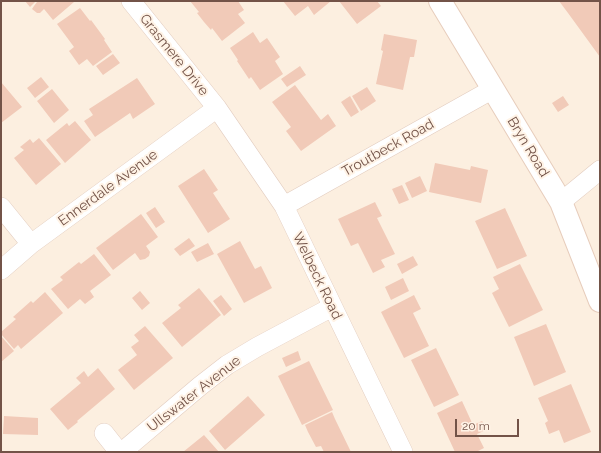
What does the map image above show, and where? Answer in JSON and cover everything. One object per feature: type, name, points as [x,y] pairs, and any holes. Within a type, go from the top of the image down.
[{"type":"main road","name":"Bryn Road","points":[[440,1],[561,202],[600,301]]},
{"type":"street","name":"Grasmere Drive","points":[[131,1],[217,108]]},
{"type":"street","name":"Troutbeck Road","points":[[284,206],[493,89]]},
{"type":"street","name":"Welbeck Road","points":[[217,108],[284,206],[402,452]]},
{"type":"street","name":"Ennerdale Avenue","points":[[1,270],[31,244],[217,108]]},
{"type":"street","points":[[561,202],[600,170]]},
{"type":"street","points":[[1,207],[31,244]]},
{"type":"street","name":"Ullswater Avenue","points":[[122,452],[227,365],[257,347],[332,307]]},
{"type":"street","points":[[104,433],[119,452]]},
{"type":"building","points":[[25,1],[36,1],[30,7]]},
{"type":"building","points":[[36,1],[74,2],[53,20],[44,9],[40,13],[37,13],[32,9],[37,2]]},
{"type":"building","points":[[190,1],[238,1],[244,10],[238,14],[245,23],[222,41],[212,28],[211,30],[204,22],[197,13],[199,12]]},
{"type":"building","points":[[283,1],[331,1],[314,15],[308,6],[295,16]]},
{"type":"building","points":[[339,1],[377,1],[381,6],[357,24]]},
{"type":"building","points":[[559,1],[600,1],[600,57],[568,13]]},
{"type":"building","points":[[80,8],[105,39],[104,40],[112,52],[93,66],[87,59],[79,65],[69,51],[74,47],[57,24]]},
{"type":"building","points":[[253,32],[260,43],[267,38],[280,57],[275,61],[283,74],[260,90],[251,77],[249,79],[230,48]]},
{"type":"building","points":[[384,34],[417,40],[414,57],[410,57],[403,90],[376,84],[383,51],[381,50]]},
{"type":"building","points":[[113,54],[120,63],[103,75],[96,66]]},
{"type":"building","points":[[300,66],[306,75],[287,87],[281,79]]},
{"type":"building","points":[[41,77],[49,87],[35,98],[27,88]]},
{"type":"building","points":[[137,78],[155,104],[133,119],[130,113],[95,137],[84,121],[93,115],[89,109]]},
{"type":"building","points":[[1,82],[22,107],[1,123]]},
{"type":"building","points":[[295,85],[321,120],[328,114],[336,126],[301,151],[286,131],[291,127],[272,102]]},
{"type":"building","points":[[367,87],[376,101],[361,111],[352,96]]},
{"type":"building","points":[[52,89],[69,110],[54,123],[37,101]]},
{"type":"building","points":[[350,96],[359,112],[351,117],[341,102]]},
{"type":"building","points":[[563,96],[569,105],[558,112],[552,103]]},
{"type":"building","points":[[75,121],[91,140],[65,163],[46,140],[67,123],[69,126]]},
{"type":"building","points":[[39,138],[61,164],[36,185],[14,158],[24,150],[20,147],[30,139],[33,143]]},
{"type":"building","points":[[435,163],[470,170],[471,166],[488,170],[481,203],[429,192]]},
{"type":"building","points":[[204,169],[218,190],[213,193],[230,219],[208,233],[178,186]]},
{"type":"building","points":[[420,176],[427,191],[412,198],[405,183]]},
{"type":"building","points":[[402,185],[409,200],[399,204],[392,189]]},
{"type":"building","points":[[375,202],[382,216],[377,218],[395,254],[381,260],[385,267],[373,273],[358,243],[351,246],[338,219]]},
{"type":"building","points":[[155,207],[165,222],[156,228],[146,213]]},
{"type":"building","points":[[505,208],[527,256],[497,269],[475,221]]},
{"type":"building","points":[[141,214],[158,237],[146,246],[150,252],[149,256],[140,260],[135,253],[113,270],[96,248]]},
{"type":"building","points":[[189,238],[195,246],[180,256],[174,249]]},
{"type":"building","points":[[240,241],[255,269],[261,266],[272,288],[244,303],[217,254]]},
{"type":"building","points":[[208,243],[214,254],[197,262],[191,252]]},
{"type":"building","points":[[94,254],[111,275],[90,291],[94,297],[85,304],[80,299],[68,309],[51,289],[63,280],[60,277],[79,262],[81,264]]},
{"type":"building","points":[[413,256],[418,265],[402,274],[397,264]]},
{"type":"building","points":[[520,264],[543,310],[509,327],[492,293],[499,289],[493,277]]},
{"type":"building","points":[[403,278],[409,291],[391,300],[385,287]]},
{"type":"building","points":[[199,288],[221,315],[182,347],[162,323],[181,308],[178,305]]},
{"type":"building","points":[[140,291],[150,303],[142,310],[132,298]]},
{"type":"building","points":[[45,292],[63,313],[21,349],[18,345],[14,349],[1,334],[1,332],[16,319],[13,317],[31,301],[33,303]]},
{"type":"building","points":[[221,295],[232,309],[224,316],[213,301]]},
{"type":"building","points":[[414,295],[421,309],[413,313],[429,346],[404,358],[381,312]]},
{"type":"building","points":[[546,324],[566,372],[534,386],[514,337]]},
{"type":"building","points":[[145,326],[173,358],[134,390],[118,370],[137,355],[131,347],[139,341],[134,335]]},
{"type":"building","points":[[1,336],[14,351],[1,362]]},
{"type":"building","points":[[436,348],[459,395],[434,407],[411,360]]},
{"type":"building","points":[[298,351],[301,360],[286,367],[282,358]]},
{"type":"building","points":[[309,361],[333,410],[302,425],[278,376]]},
{"type":"building","points":[[98,368],[115,389],[68,430],[50,409],[81,383],[76,378],[84,371],[88,377]]},
{"type":"building","points":[[571,384],[591,432],[564,443],[559,430],[549,434],[545,423],[548,421],[538,398]]},
{"type":"building","points":[[248,396],[265,415],[225,450],[209,431]]},
{"type":"building","points":[[462,401],[473,425],[482,421],[485,425],[486,430],[477,434],[484,448],[476,452],[455,452],[437,413]]},
{"type":"building","points":[[332,412],[351,452],[324,452],[321,446],[316,447],[308,432],[305,425]]},
{"type":"building","points":[[4,416],[38,418],[38,435],[3,434]]},
{"type":"building","points":[[204,435],[219,452],[183,452]]}]
